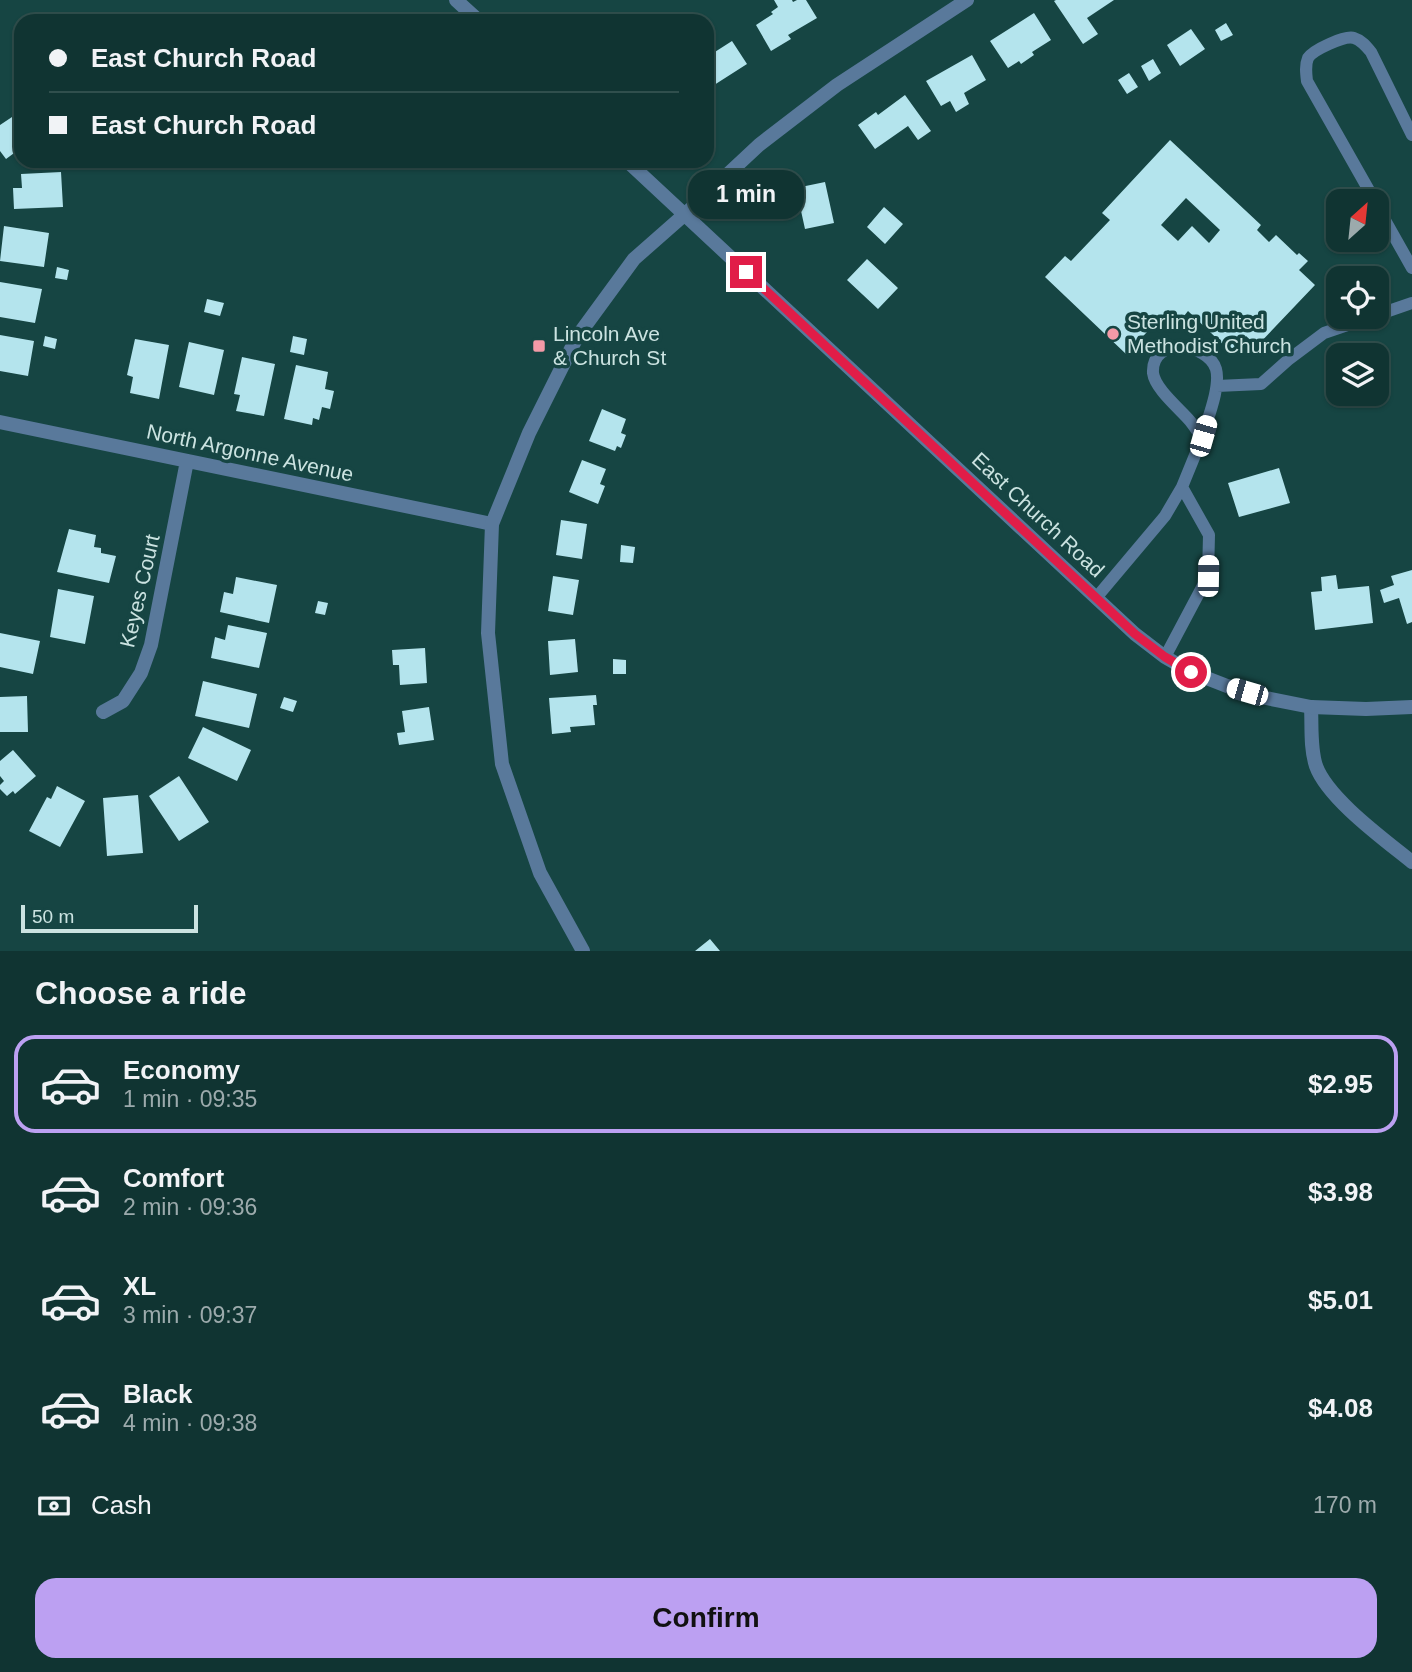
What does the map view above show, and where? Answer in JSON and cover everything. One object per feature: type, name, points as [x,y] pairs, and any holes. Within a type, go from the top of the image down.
[{"type":"street","points":[[457,0],[472,14]]},
{"type":"street","points":[[583,951],[540,873],[502,764],[488,634],[492,524],[529,433],[577,337],[634,259],[759,145],[837,85],[968,0]]},
{"type":"street","name":"East Church Road","points":[[634,168],[1135,634],[1165,657],[1191,672],[1266,698],[1311,707],[1412,707]]},
{"type":"street","name":"North Argonne Avenue","points":[[0,422],[492,524]]},
{"type":"street","name":"Keyes Court","points":[[103,712],[123,701],[141,673],[151,645],[187,461]]},
{"type":"street","points":[[1311,707],[1314,753],[1323,778],[1348,808],[1412,862]]},
{"type":"lane","points":[[1368,189],[1307,81],[1307,64],[1312,53],[1346,37],[1356,38],[1363,43],[1371,52],[1412,135]]},
{"type":"lane","points":[[1390,229],[1412,268]]},
{"type":"lane","points":[[1389,311],[1412,303]]},
{"type":"lane","points":[[1217,386],[1261,384],[1324,332],[1333,329]]},
{"type":"lane","points":[[1096,598],[1165,516],[1182,487],[1202,438],[1217,386],[1216,368],[1207,356],[1195,350],[1167,349],[1160,353],[1153,374],[1160,387],[1202,438]]},
{"type":"lane","points":[[1165,657],[1208,576],[1209,535],[1182,487]]},
{"type":"building","points":[[774,0],[806,0],[817,18],[788,35],[791,39],[771,51],[756,25],[773,14],[771,12],[778,7]]},
{"type":"building","points":[[1114,0],[1087,18],[1098,34],[1083,44],[1054,1]]},
{"type":"building","points":[[1034,13],[1051,40],[1032,52],[1034,55],[1021,64],[1019,61],[1008,68],[990,41]]},
{"type":"building","points":[[1226,23],[1233,35],[1221,41],[1215,30]]},
{"type":"building","points":[[1191,29],[1205,49],[1180,66],[1167,45]]},
{"type":"building","points":[[732,41],[747,64],[714,85],[714,53]]},
{"type":"building","points":[[972,55],[986,80],[964,93],[969,104],[956,112],[950,101],[941,106],[926,81]]},
{"type":"building","points":[[1153,59],[1161,73],[1149,81],[1141,66]]},
{"type":"building","points":[[1129,73],[1138,87],[1127,94],[1118,80]]},
{"type":"building","points":[[905,95],[931,131],[918,140],[908,126],[875,149],[858,125],[876,112],[878,115]]},
{"type":"building","points":[[14,116],[14,153],[6,159],[0,151],[0,125]]},
{"type":"building","points":[[1170,140],[1261,225],[1257,230],[1269,242],[1276,235],[1297,255],[1299,253],[1308,261],[1299,270],[1315,285],[1257,346],[1246,336],[1231,352],[1188,311],[1180,321],[1168,310],[1126,354],[1045,277],[1065,256],[1071,261],[1110,220],[1102,213]],"holes":[[[1186,198],[1220,230],[1209,243],[1192,226],[1178,241],[1161,225]]]},
{"type":"building","points":[[61,172],[63,207],[14,209],[13,188],[22,188],[21,174]]},
{"type":"building","points":[[825,182],[834,223],[805,229],[796,188]]},
{"type":"building","points":[[884,207],[903,224],[885,244],[867,227]]},
{"type":"building","points":[[4,226],[49,233],[44,267],[0,261]]},
{"type":"building","points":[[867,259],[898,288],[878,309],[847,280]]},
{"type":"building","points":[[57,267],[69,270],[67,280],[55,278]]},
{"type":"building","points":[[0,282],[42,289],[35,323],[0,317]]},
{"type":"building","points":[[207,299],[224,303],[220,316],[204,312]]},
{"type":"building","points":[[0,335],[34,341],[28,376],[0,371]]},
{"type":"building","points":[[45,336],[57,339],[55,349],[43,346]]},
{"type":"building","points":[[293,336],[307,339],[304,355],[290,352]]},
{"type":"building","points":[[135,339],[169,345],[159,399],[130,393],[133,377],[127,375]]},
{"type":"building","points":[[189,342],[224,350],[214,395],[179,387]]},
{"type":"building","points":[[242,357],[275,364],[264,416],[236,411],[240,395],[234,394]]},
{"type":"building","points":[[296,365],[328,372],[325,389],[334,391],[330,409],[322,407],[319,420],[313,418],[312,425],[284,419]]},
{"type":"building","points":[[602,409],[626,419],[621,433],[626,435],[621,448],[617,446],[615,451],[589,441]]},
{"type":"building","points":[[582,460],[606,469],[600,484],[605,486],[598,504],[569,492]]},
{"type":"building","points":[[1279,468],[1290,503],[1239,517],[1228,483]]},
{"type":"building","points":[[561,520],[587,524],[582,559],[556,555]]},
{"type":"building","points":[[69,529],[96,535],[94,547],[101,548],[101,553],[116,556],[109,583],[57,572]]},
{"type":"building","points":[[621,545],[635,547],[633,563],[620,562]]},
{"type":"building","points":[[1412,570],[1412,622],[1407,624],[1399,598],[1384,603],[1380,590],[1394,585],[1391,576]]},
{"type":"building","points":[[1336,575],[1338,589],[1369,586],[1373,623],[1315,630],[1311,592],[1322,591],[1321,577]]},
{"type":"building","points":[[553,576],[579,580],[573,615],[548,611]]},
{"type":"building","points":[[236,577],[277,585],[269,623],[220,612],[224,592],[233,594]]},
{"type":"building","points":[[58,589],[94,596],[85,644],[50,637]]},
{"type":"building","points":[[318,601],[328,603],[325,615],[315,613]]},
{"type":"building","points":[[228,625],[267,633],[259,668],[211,658],[215,637],[225,640]]},
{"type":"building","points":[[0,633],[40,641],[33,674],[0,667]]},
{"type":"building","points":[[575,639],[578,672],[550,675],[548,641]]},
{"type":"building","points":[[425,648],[427,683],[400,685],[399,665],[393,665],[392,650]]},
{"type":"building","points":[[613,659],[626,660],[626,674],[613,674]]},
{"type":"building","points":[[203,681],[257,694],[249,728],[195,716]]},
{"type":"building","points":[[596,695],[597,705],[593,705],[595,725],[570,727],[571,732],[552,734],[549,698]]},
{"type":"building","points":[[27,696],[28,732],[0,732],[0,697]]},
{"type":"building","points":[[284,697],[297,701],[293,712],[280,708]]},
{"type":"building","points":[[429,707],[434,740],[399,745],[397,733],[405,732],[402,711]]},
{"type":"building","points":[[203,727],[251,750],[237,781],[188,758]]},
{"type":"building","points":[[13,750],[36,776],[15,794],[13,791],[7,796],[0,789],[4,781],[0,776],[0,761]]},
{"type":"building","points":[[179,776],[209,822],[179,841],[149,796]]},
{"type":"building","points":[[57,786],[85,801],[60,847],[29,831],[47,797],[51,799]]},
{"type":"building","points":[[138,795],[143,853],[107,856],[103,798]]},
{"type":"building","points":[[710,939],[720,951],[695,951]]},
{"type":"place","name":"Sterling United Methodist Church","points":[[1113,334]]},
{"type":"place","name":"Lincoln Ave & Church St","points":[[539,346]]},
{"type":"route","points":[[746,272],[1135,634],[1165,657],[1191,672]]}]
